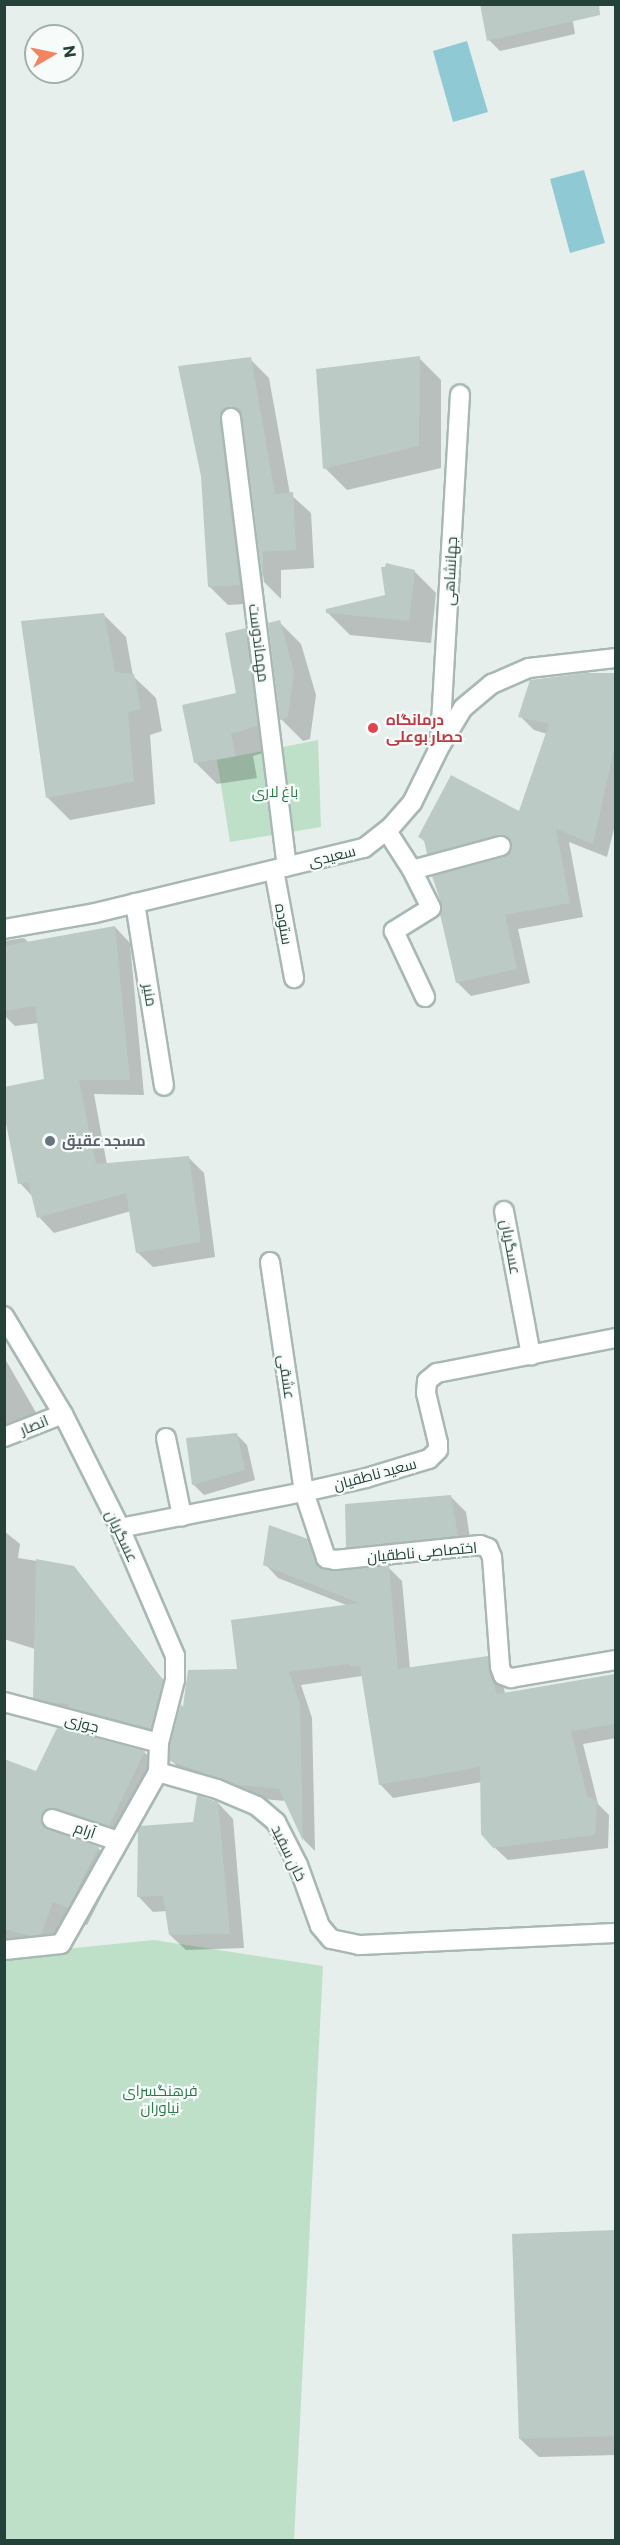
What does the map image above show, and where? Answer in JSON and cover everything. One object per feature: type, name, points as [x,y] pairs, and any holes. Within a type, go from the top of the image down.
[{"type":"street","name":"جهانشاهی","points":[[440,746],[460,395]]},
{"type":"street","name":"مهماندوست","points":[[231,418],[280,869]]},
{"type":"street","name":"سعیدی","points":[[4,929],[135,903],[364,849],[387,831],[412,803],[440,746],[463,708],[492,684],[530,668],[615,658]]},
{"type":"street","points":[[387,831],[412,870],[431,908],[394,931],[425,998]]},
{"type":"street","points":[[412,870],[501,846]]},
{"type":"street","name":"ستوده","points":[[280,869],[294,978]]},
{"type":"street","name":"منیر","points":[[135,903],[164,1086]]},
{"type":"street","name":"عسگریان","points":[[504,1211],[531,1355]]},
{"type":"street","name":"عشقی","points":[[270,1262],[304,1492]]},
{"type":"street","name":"عسگریان","points":[[4,1316],[63,1414],[120,1528],[175,1656],[175,1680],[159,1743],[158,1772]]},
{"type":"street","name":"سعید ناطقیان","points":[[120,1528],[304,1492],[366,1478],[429,1459],[438,1450],[438,1443],[426,1394],[427,1381],[437,1373],[615,1338]]},
{"type":"street","name":"انصار","points":[[4,1437],[63,1414]]},
{"type":"street","points":[[166,1438],[182,1516]]},
{"type":"street","name":"اختصاصی ناطقیان","points":[[304,1492],[326,1558],[335,1560],[480,1545],[488,1548],[492,1557],[500,1667],[503,1675],[511,1678],[615,1660]]},
{"type":"street","name":"جوزی","points":[[4,1702],[159,1743]]},
{"type":"street","points":[[4,1950],[61,1944],[158,1772]]},
{"type":"street","name":"خان سفید","points":[[158,1772],[217,1789],[257,1806],[276,1822],[298,1865],[320,1926],[331,1939],[359,1945],[615,1933]]},
{"type":"street","name":"آرام","points":[[52,1819],[118,1841]]},
{"type":"green space","name":"باغ لاری","points":[[318,740],[321,827],[230,842],[217,760]]},
{"type":"green space","name":"فرهنگسرای نیاوران","points":[[154,1940],[323,1966],[294,2540],[5,2540],[5,1955]]},
{"type":"water","points":[[467,41],[488,112],[453,122],[433,51]]},
{"type":"water","points":[[584,170],[605,243],[570,253],[550,179]]},
{"type":"building","points":[[480,4],[599,4],[600,15],[487,41]]},
{"type":"building","points":[[420,356],[419,446],[323,469],[316,369]]},
{"type":"building","points":[[251,357],[275,494],[293,492],[296,550],[263,552],[263,583],[242,417],[236,408],[225,409],[220,419],[240,585],[208,587],[201,476],[178,366]]},
{"type":"building","points":[[386,563],[415,570],[409,621],[326,613],[326,609],[385,595],[381,567],[385,567]]},
{"type":"building","points":[[104,613],[115,672],[134,674],[141,709],[128,713],[134,782],[46,798],[21,621]]},
{"type":"building","points":[[280,620],[294,672],[288,717],[280,720],[268,623]]},
{"type":"building","points":[[246,628],[258,726],[231,734],[236,756],[194,763],[182,705],[236,693],[225,633]]},
{"type":"building","points":[[585,673],[615,673],[615,746],[593,844],[556,829],[570,903],[505,915],[517,969],[456,983],[440,914],[441,903],[432,876],[504,857],[509,853],[512,844],[508,838],[499,835],[427,854],[424,840],[418,837],[451,775],[519,811],[549,724],[518,717],[530,680]]},
{"type":"building","points":[[115,926],[130,1080],[79,1080],[96,1164],[189,1156],[201,1242],[136,1253],[126,1193],[37,1218],[28,1182],[18,1184],[4,1113],[4,1087],[44,1079],[35,1006],[4,1011],[4,946]]},
{"type":"building","points":[[237,1433],[245,1470],[192,1485],[186,1438]]},
{"type":"building","points":[[451,1495],[458,1536],[346,1548],[345,1504]]},
{"type":"building","points":[[269,1525],[308,1539],[316,1562],[324,1569],[336,1571],[389,1566],[398,1669],[488,1656],[489,1671],[497,1694],[615,1674],[615,1724],[571,1731],[587,1796],[597,1801],[595,1835],[493,1848],[481,1834],[480,1767],[379,1785],[360,1666],[349,1666],[349,1664],[289,1672],[300,1703],[303,1841],[279,1789],[237,1785],[170,1761],[170,1745],[181,1704],[183,1707],[188,1670],[237,1669],[231,1620],[359,1603],[263,1565]]},
{"type":"building","points":[[36,1559],[74,1566],[163,1681],[151,1729],[67,1707],[69,1704],[33,1698]]},
{"type":"building","points":[[57,1728],[145,1751],[109,1826],[55,1808],[49,1808],[42,1815],[41,1822],[48,1829],[99,1847],[68,1908],[53,1902],[41,1935],[31,1936],[4,1929],[4,1759],[36,1771]]},
{"type":"building","points":[[197,1795],[218,1802],[230,1934],[169,1935],[163,1896],[137,1897],[138,1830],[140,1826],[193,1822]]},
{"type":"building","points":[[615,2230],[615,2436],[519,2439],[512,2234]]},
{"type":"place","name":"درمانگاه حصار بوعلی","points":[[373,728]]},
{"type":"place","name":"مسجد عقیق","points":[[50,1141]]}]
